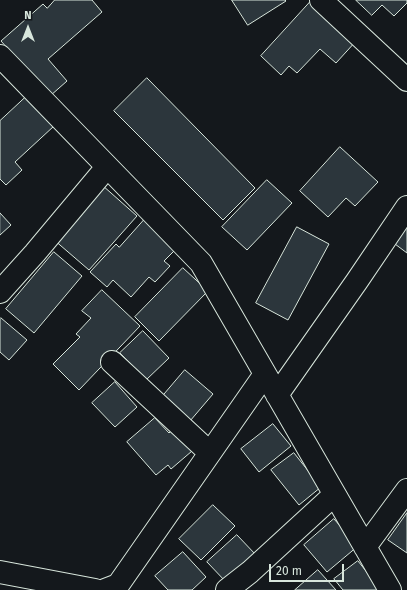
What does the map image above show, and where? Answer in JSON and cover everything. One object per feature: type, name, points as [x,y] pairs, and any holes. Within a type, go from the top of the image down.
[{"type":"street","points":[[321,0],[407,80]]},
{"type":"street","points":[[0,56],[201,263],[390,590]]},
{"type":"street","points":[[0,292],[35,253],[107,167]]},
{"type":"street","points":[[277,395],[407,207]]},
{"type":"street","points":[[112,362],[210,453]]},
{"type":"street","points":[[105,590],[118,585],[265,374]]},
{"type":"street","points":[[365,547],[407,490]]},
{"type":"street","points":[[227,590],[250,572],[334,495]]},
{"type":"street","points":[[0,572],[32,584],[95,590]]},
{"type":"building","points":[[55,0],[92,0],[102,12],[48,59],[67,81],[50,96],[1,41],[43,4],[47,8]]},
{"type":"building","points":[[232,0],[285,0],[286,1],[248,25]]},
{"type":"building","points":[[312,0],[357,40],[336,63],[320,49],[297,73],[289,66],[281,75],[261,56]]},
{"type":"building","points":[[356,0],[407,0],[407,3],[394,16],[382,5],[372,15]]},
{"type":"building","points":[[147,78],[255,188],[223,220],[114,111]]},
{"type":"building","points":[[27,96],[54,126],[15,162],[22,170],[6,185],[0,179],[0,121]]},
{"type":"building","points":[[340,147],[378,182],[355,206],[346,198],[328,217],[300,191]]},
{"type":"building","points":[[267,180],[292,203],[247,250],[222,227]]},
{"type":"building","points":[[102,185],[137,216],[89,270],[53,239]]},
{"type":"building","points":[[0,213],[11,225],[0,235]]},
{"type":"building","points":[[145,219],[176,249],[164,261],[170,266],[155,282],[149,277],[131,297],[113,280],[107,287],[90,272],[116,244],[119,247]]},
{"type":"building","points":[[297,227],[329,244],[288,320],[256,303]]},
{"type":"building","points":[[407,227],[407,253],[395,244]]},
{"type":"building","points":[[54,252],[82,276],[34,333],[6,309]]},
{"type":"building","points":[[183,268],[208,291],[159,341],[135,317]]},
{"type":"building","points":[[102,290],[140,326],[79,390],[53,364],[80,337],[76,334],[91,318],[82,311]]},
{"type":"building","points":[[1,318],[27,340],[9,360],[0,352]]},
{"type":"building","points":[[143,331],[169,358],[146,380],[120,353]]},
{"type":"building","points":[[185,370],[213,394],[190,421],[162,397]]},
{"type":"building","points":[[115,382],[137,407],[115,427],[92,403]]},
{"type":"building","points":[[155,418],[169,433],[173,429],[192,451],[171,469],[168,465],[156,475],[127,442]]},
{"type":"building","points":[[273,424],[291,446],[259,472],[241,449]]},
{"type":"building","points":[[294,453],[321,487],[299,505],[271,470]]},
{"type":"building","points":[[213,505],[235,526],[201,560],[179,539]]},
{"type":"building","points":[[407,513],[407,553],[388,540]]},
{"type":"building","points":[[334,519],[358,546],[327,572],[304,545]]},
{"type":"building","points":[[237,535],[256,555],[226,582],[207,562]]},
{"type":"building","points":[[183,552],[206,577],[192,590],[168,590],[155,576]]},
{"type":"building","points":[[358,561],[381,590],[343,590],[334,579]]},
{"type":"building","points":[[318,570],[336,590],[295,590]]}]
